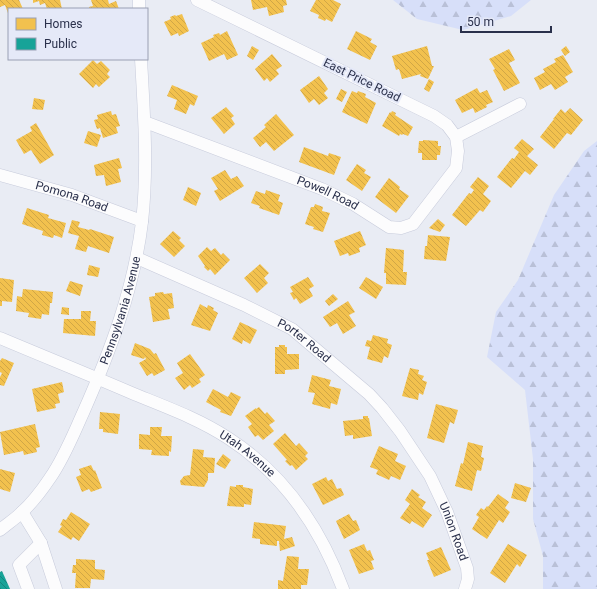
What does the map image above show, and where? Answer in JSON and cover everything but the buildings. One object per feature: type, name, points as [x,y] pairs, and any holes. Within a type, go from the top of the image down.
[{"type":"street","name":"East Price Road","points":[[197,0],[434,116],[447,125],[456,137]]},
{"type":"street","name":"Pennsylvania Avenue","points":[[0,530],[22,512],[49,480],[61,461],[98,378],[113,340],[136,258],[142,221],[145,169],[145,122],[141,60]]},
{"type":"street","points":[[456,137],[520,104]]},
{"type":"street","name":"Powell Road","points":[[145,122],[322,189],[353,204],[389,227],[401,228],[413,224],[456,168],[458,151],[456,137]]},
{"type":"street","name":"Pomona Road","points":[[0,175],[72,195],[142,221]]},
{"type":"street","name":"Porter Road","points":[[136,258],[234,301],[292,329],[369,394],[400,431],[430,476]]},
{"type":"street","name":"Utah Avenue","points":[[0,338],[98,378],[200,423],[228,438],[257,459],[279,481],[307,516],[328,552],[343,589]]},
{"type":"street","name":"Union Road","points":[[430,476],[447,512],[467,568],[468,579],[466,589]]},
{"type":"street","points":[[22,512],[41,543],[56,589]]},
{"type":"street","points":[[28,589],[19,565],[41,543]]},
{"type":"green space","points":[[393,0],[531,0],[511,16],[463,30],[417,19]]},
{"type":"green space","points":[[597,141],[597,589],[543,589],[543,556],[533,519],[533,459],[525,390],[487,357],[496,312],[518,280],[554,195],[584,151]]}]
